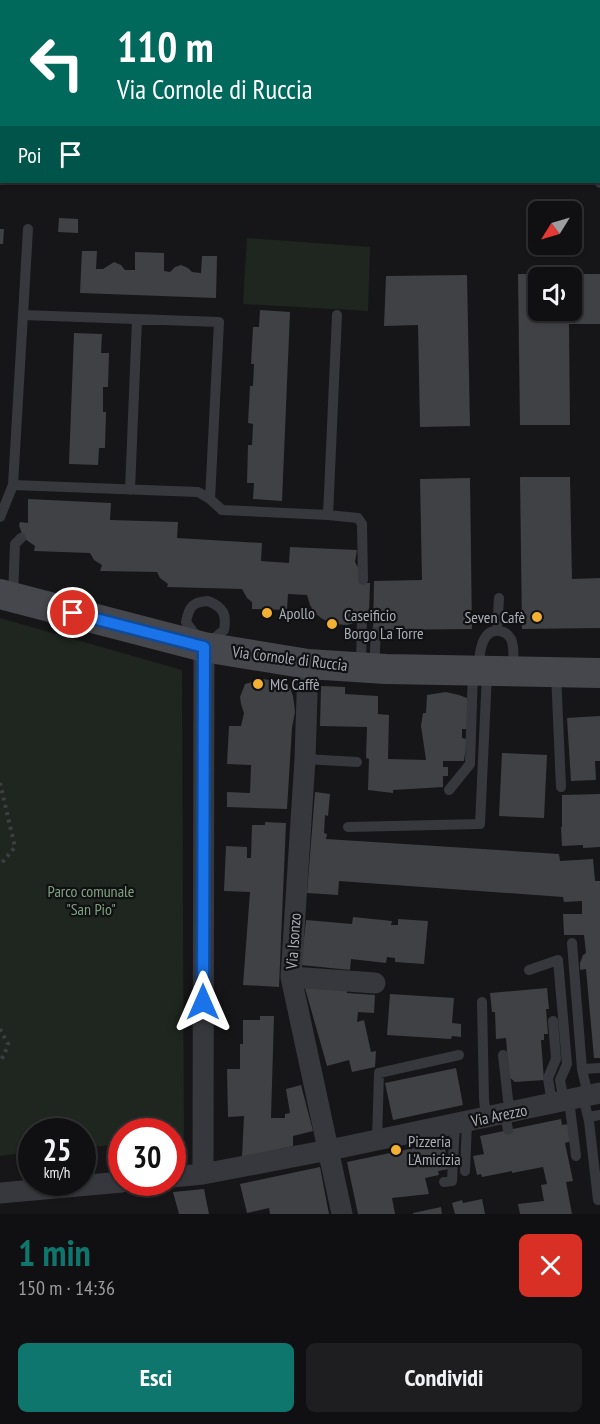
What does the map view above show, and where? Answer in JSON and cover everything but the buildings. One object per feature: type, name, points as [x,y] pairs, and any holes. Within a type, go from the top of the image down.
[{"type":"main road","name":"Via Cornole di Ruccia","points":[[6,596],[204,647],[308,664],[368,668],[600,673]]},
{"type":"street","points":[[203,1174],[204,647]]},
{"type":"street","name":"Via Isonzo","points":[[308,664],[291,977],[342,1214]]},
{"type":"street","points":[[291,977],[375,983]]},
{"type":"street","name":"Via Arezzo","points":[[186,1176],[489,1120],[578,1101]]},
{"type":"street","points":[[0,1193],[108,1183]]},
{"type":"lane","points":[[0,517],[13,485],[27,230]]},
{"type":"lane","points":[[23,315],[219,322],[210,499]]},
{"type":"lane","points":[[328,515],[337,315]]},
{"type":"lane","points":[[130,490],[137,320]]},
{"type":"lane","points":[[13,485],[198,492],[222,510],[358,518],[362,524],[363,580]]},
{"type":"lane","points":[[6,596],[15,544],[21,538]]},
{"type":"lane","points":[[497,630],[499,598]]},
{"type":"lane","points":[[208,601],[217,605],[225,622],[224,630],[204,647],[186,622],[188,611],[193,605],[208,601]]},
{"type":"lane","points":[[362,617],[368,668]]},
{"type":"lane","points":[[348,827],[480,824],[488,671],[479,656],[485,638],[497,630],[504,632],[510,637],[513,649],[488,671],[470,764],[449,790]]},
{"type":"lane","points":[[368,668],[376,632]]},
{"type":"lane","points":[[556,673],[561,787]]},
{"type":"lane","points":[[304,759],[357,762]]},
{"type":"lane","points":[[572,942],[582,1069],[576,1156]]},
{"type":"lane","points":[[529,969],[558,960],[567,1064],[560,1080],[578,1101],[598,1200]]},
{"type":"lane","points":[[465,1171],[489,1120],[484,1099],[482,1002]]},
{"type":"lane","points":[[553,1021],[556,1059],[548,1078],[600,1115]]},
{"type":"lane","points":[[376,1140],[379,1073],[459,1055]]},
{"type":"lane","points":[[444,1182],[452,1181],[489,1120],[508,1100],[503,1055]]},
{"type":"lane","points":[[582,1069],[600,1068]]},
{"type":"path","points":[[0,783],[15,847],[0,865]]},
{"type":"path","points":[[0,1029],[8,1044],[0,1061]]},
{"type":"green space","points":[[247,238],[370,247],[368,311],[243,304]]},
{"type":"green space","name":"Parco comunale \"San Pio\"","points":[[0,618],[182,670],[184,1118],[108,1118],[108,1145],[96,1147],[96,1118],[18,1118],[18,1154],[0,1156]]},
{"type":"place","name":"Apollo","points":[[267,613]]},
{"type":"place","name":"Seven Cafè","points":[[537,617]]},
{"type":"place","name":"Caseificio Borgo La Torre","points":[[332,624]]},
{"type":"place","name":"MG Caffè","points":[[258,684]]},
{"type":"place","name":"Pizzeria L'Amicizia","points":[[396,1150]]},
{"type":"route","points":[[73,613],[204,647],[203,1002]]}]
